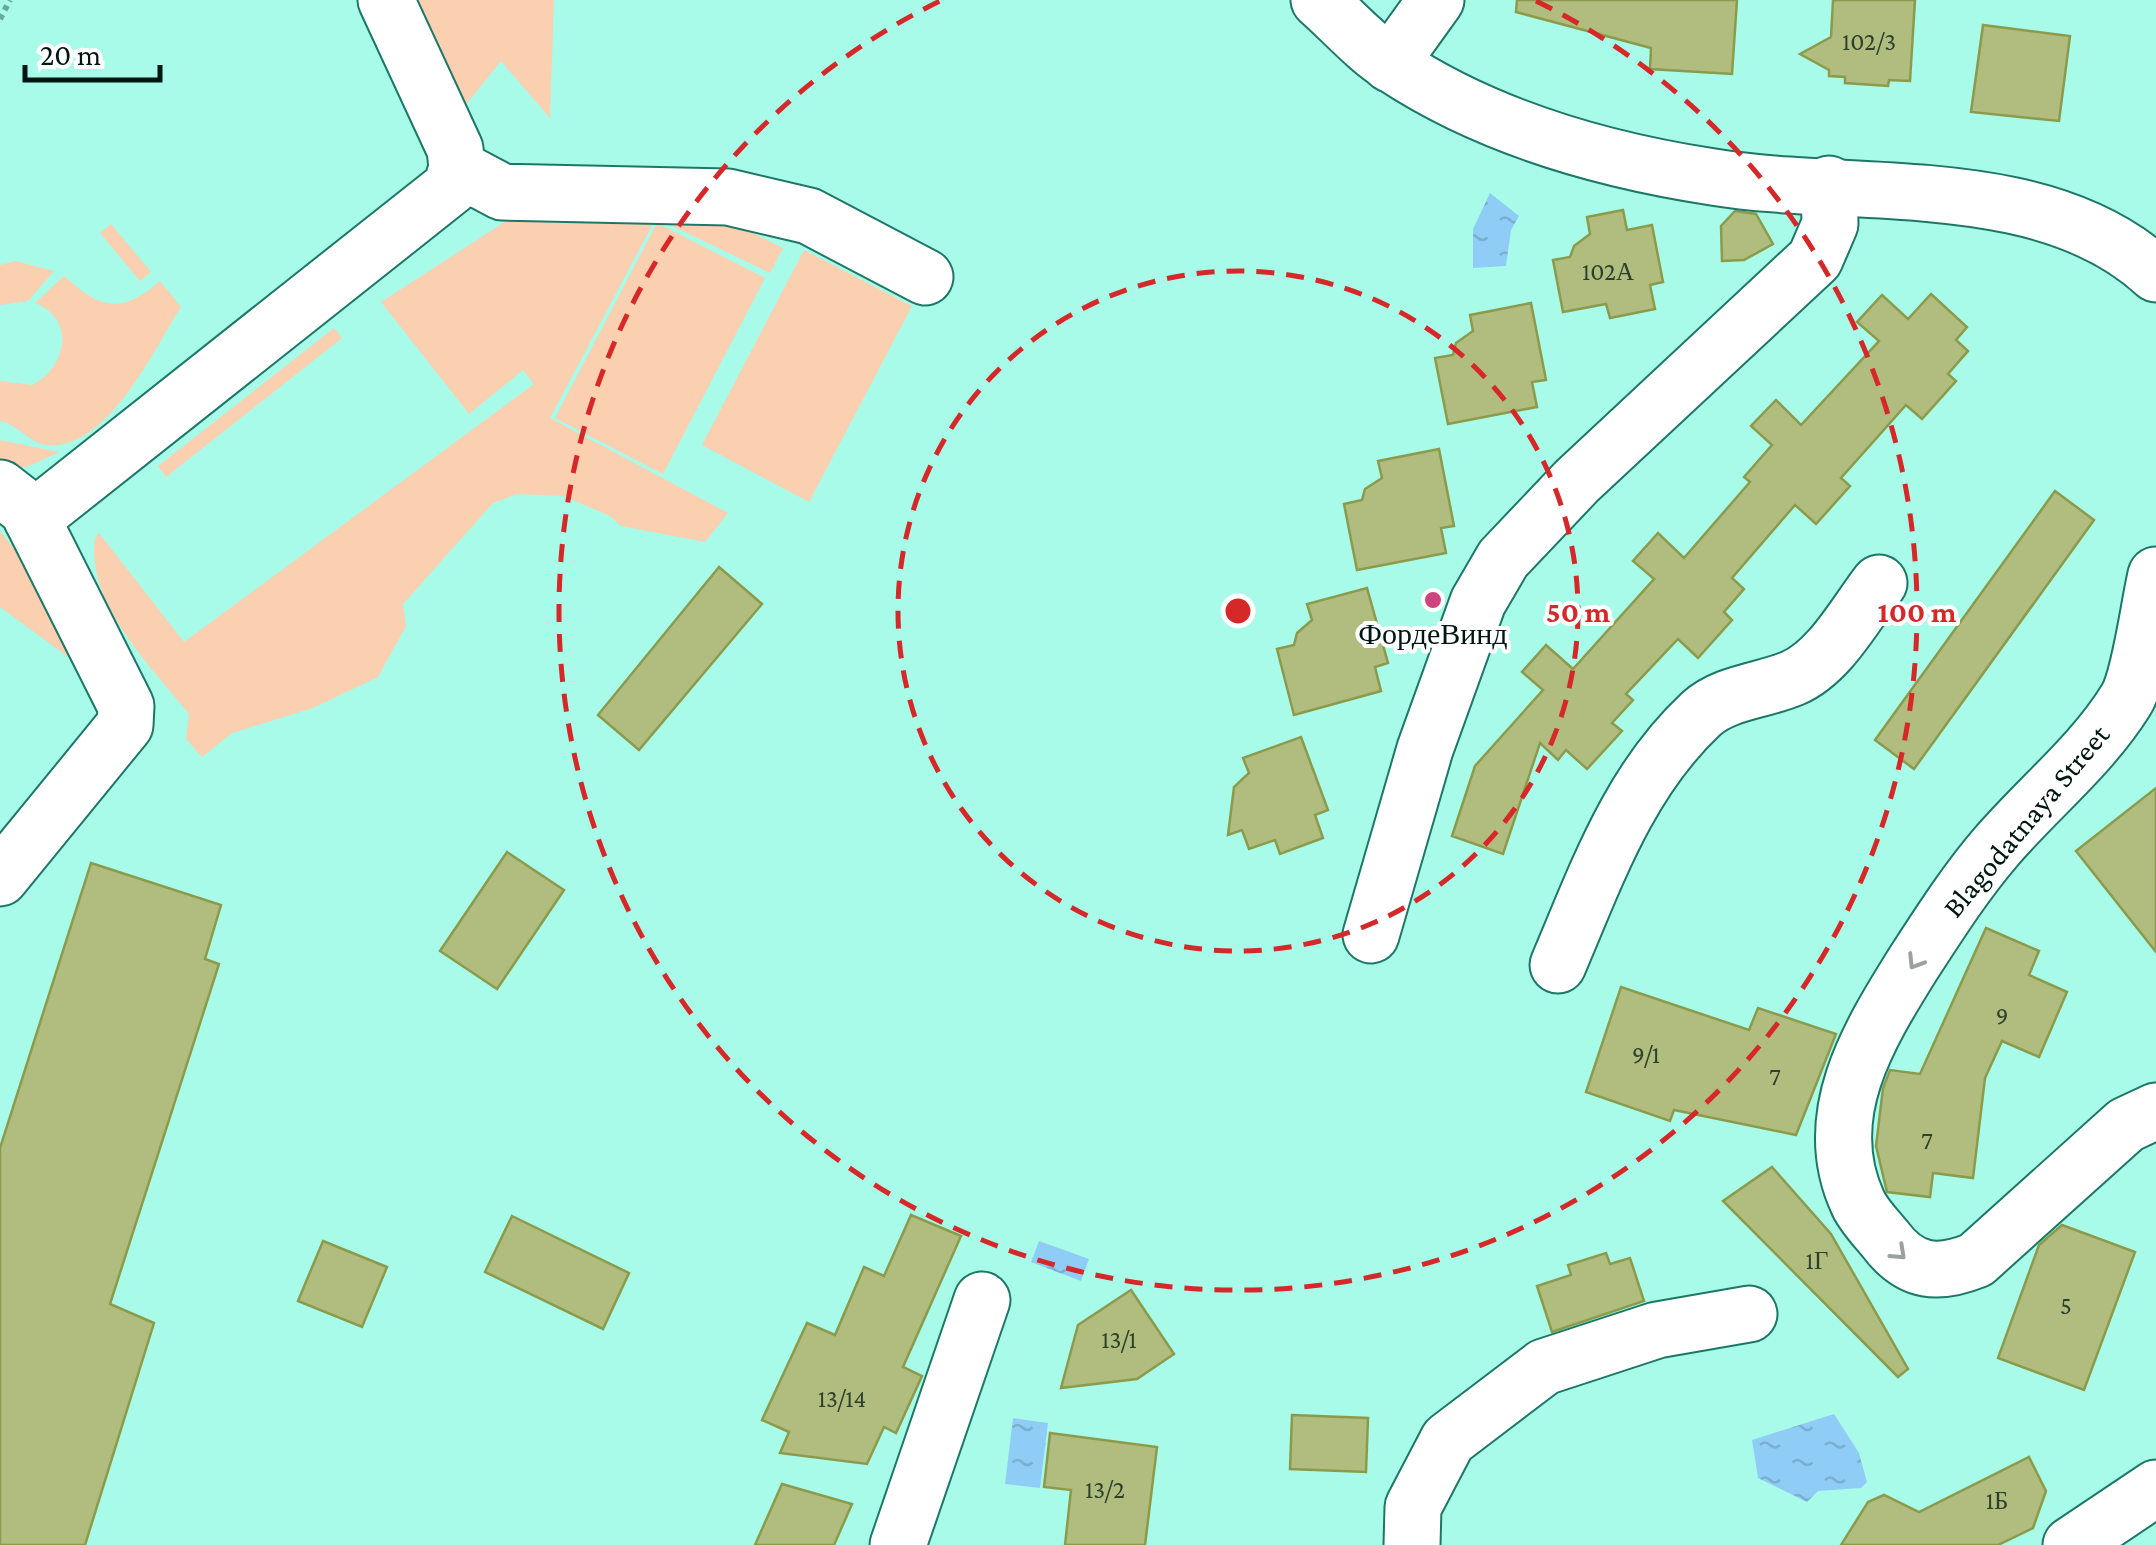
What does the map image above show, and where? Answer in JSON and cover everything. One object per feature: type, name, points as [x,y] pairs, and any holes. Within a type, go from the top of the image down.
[{"type":"street","points":[[0,878],[126,725],[121,692],[16,503],[424,210],[451,186],[457,168],[455,149],[386,0]]},
{"type":"street","points":[[1319,0],[1390,64],[1441,92],[1570,148],[1716,178],[1829,184],[2060,216],[2134,253],[2156,274]]},
{"type":"street","points":[[1390,64],[1436,0]]},
{"type":"street","points":[[457,168],[502,192],[728,197],[761,204],[809,216],[926,277]]},
{"type":"street","points":[[1372,934],[1425,748],[1478,602],[1503,559],[1577,481],[1815,259],[1830,224],[1829,184]]},
{"type":"street","name":"Blagodatnaya Street","points":[[2156,575],[2142,703],[2095,741],[1994,849],[1945,915],[1870,1034],[1846,1100],[1844,1151],[1858,1204],[1891,1248],[1915,1268],[1946,1272],[1976,1260],[2126,1125],[2156,1111]]},
{"type":"street","points":[[1558,965],[1623,811],[1701,714],[1724,698],[1797,677],[1822,658],[1880,582]]},
{"type":"street","points":[[898,1545],[982,1300]]},
{"type":"street","points":[[1412,1545],[1413,1507],[1448,1440],[1544,1367],[1656,1330],[1749,1314]]},
{"type":"street","points":[[2070,1545],[2156,1488]]},
{"type":"path","points":[[0,19],[10,0]]},
{"type":"shaded area","points":[[405,0],[554,0],[550,118],[501,61],[460,112]]},
{"type":"shaded area","points":[[520,212],[717,215],[783,248],[770,273],[656,218],[550,418],[728,513],[705,542],[621,526],[610,516],[563,496],[517,494],[493,503],[403,604],[406,626],[378,677],[313,708],[232,733],[202,757],[186,739],[189,714],[140,655],[111,610],[100,586],[95,538],[99,533],[184,642],[534,384],[523,370],[469,414],[381,302]]},
{"type":"shaded area","points":[[657,223],[765,278],[663,474],[555,418]]},
{"type":"shaded area","points":[[111,224],[151,272],[140,281],[100,233]]},
{"type":"shaded area","points":[[804,250],[912,306],[809,502],[702,445]]},
{"type":"shaded area","points":[[15,261],[54,271],[28,301],[0,305],[0,265]]},
{"type":"shaded area","points":[[64,276],[89,295],[111,304],[134,299],[160,281],[181,307],[142,372],[108,416],[69,443],[47,445],[0,421],[0,381],[32,385],[53,368],[62,344],[61,332],[57,320],[35,303]]},
{"type":"shaded area","points":[[334,328],[342,338],[166,477],[158,466]]},
{"type":"shaded area","points":[[0,440],[59,452],[23,468],[0,468]]},
{"type":"shaded area","points":[[0,531],[34,573],[79,665],[0,607]]},
{"type":"water","points":[[1490,193],[1519,216],[1511,230],[1506,266],[1473,268],[1473,229]]},
{"type":"water","points":[[1039,1241],[1089,1259],[1081,1281],[1031,1262]]},
{"type":"water","points":[[1834,1414],[1859,1453],[1867,1482],[1861,1488],[1818,1491],[1807,1502],[1758,1478],[1752,1440]]},
{"type":"water","points":[[1013,1418],[1048,1423],[1040,1488],[1005,1484]]},
{"type":"building","points":[[1517,0],[1737,0],[1732,74],[1650,69],[1651,48],[1516,12]]},
{"type":"building","points":[[1833,0],[1915,0],[1910,81],[1889,80],[1888,86],[1845,83],[1845,77],[1829,76],[1829,70],[1800,54],[1831,37]]},
{"type":"building","points":[[1983,25],[2070,36],[2059,121],[1971,112]]},
{"type":"building","points":[[1623,210],[1627,230],[1652,225],[1663,282],[1650,285],[1655,309],[1610,318],[1606,304],[1563,312],[1553,260],[1570,257],[1574,246],[1590,234],[1587,217]]},
{"type":"building","points":[[1735,211],[1756,214],[1773,244],[1744,260],[1722,261],[1721,226]]},
{"type":"building","points":[[1931,294],[1967,327],[1956,340],[1968,351],[1948,374],[1956,381],[1922,419],[1906,405],[1841,478],[1850,486],[1816,524],[1795,505],[1732,578],[1744,589],[1724,612],[1732,620],[1698,658],[1678,639],[1626,694],[1633,700],[1612,723],[1622,731],[1587,769],[1566,750],[1558,760],[1540,743],[1503,854],[1452,836],[1475,766],[1543,690],[1522,672],[1546,645],[1573,669],[1654,579],[1633,561],[1658,533],[1684,558],[1750,482],[1744,477],[1772,445],[1751,426],[1776,400],[1801,425],[1879,341],[1857,322],[1882,295],[1908,319]]},
{"type":"building","points":[[1531,303],[1546,380],[1532,382],[1537,407],[1448,424],[1435,358],[1453,355],[1456,343],[1473,331],[1470,315]]},
{"type":"building","points":[[1439,449],[1454,526],[1441,528],[1446,553],[1357,570],[1344,504],[1362,500],[1365,489],[1382,478],[1378,461]]},
{"type":"building","points":[[2055,491],[2094,520],[1914,769],[1875,740]]},
{"type":"building","points":[[719,567],[762,604],[639,750],[598,715]]},
{"type":"building","points":[[1367,588],[1388,663],[1375,667],[1381,691],[1294,715],[1277,649],[1294,645],[1297,633],[1312,620],[1307,604]]},
{"type":"building","points":[[1301,737],[1328,810],[1315,815],[1323,838],[1280,854],[1275,840],[1249,849],[1242,830],[1228,835],[1234,787],[1249,773],[1243,758]]},
{"type":"building","points":[[2156,788],[2156,952],[2076,851]]},
{"type":"building","points":[[507,852],[564,890],[497,989],[440,951]]},
{"type":"building","points":[[91,863],[221,905],[205,959],[219,964],[110,1304],[154,1323],[85,1545],[0,1545],[0,1148]]},
{"type":"building","points":[[1986,928],[2039,951],[2029,975],[2067,992],[2039,1057],[2002,1041],[1985,1078],[1973,1178],[1933,1173],[1930,1197],[1887,1192],[1876,1146],[1883,1088],[1890,1070],[1920,1074]]},
{"type":"building","points":[[1621,987],[1749,1030],[1758,1008],[1836,1034],[1796,1135],[1674,1110],[1670,1121],[1586,1092]]},
{"type":"building","points":[[1772,1167],[1831,1234],[1908,1369],[1898,1377],[1723,1201]]},
{"type":"building","points":[[911,1215],[961,1236],[903,1367],[922,1376],[896,1433],[884,1427],[867,1464],[780,1453],[789,1432],[762,1420],[807,1323],[835,1335],[864,1267],[884,1276]]},
{"type":"building","points":[[512,1216],[629,1273],[603,1329],[485,1272]]},
{"type":"building","points":[[2062,1225],[2135,1252],[2084,1390],[1998,1358],[2039,1245]]},
{"type":"building","points":[[323,1241],[387,1267],[362,1327],[298,1301]]},
{"type":"building","points":[[1606,1253],[1610,1264],[1630,1258],[1644,1301],[1552,1332],[1537,1286],[1571,1275],[1568,1265]]},
{"type":"building","points":[[1131,1290],[1174,1354],[1137,1379],[1061,1388],[1078,1325]]},
{"type":"building","points":[[1292,1415],[1368,1418],[1366,1472],[1290,1469]]},
{"type":"building","points":[[1050,1433],[1157,1447],[1145,1545],[1065,1545],[1071,1490],[1044,1487]]},
{"type":"building","points":[[2029,1457],[2046,1491],[2033,1528],[1998,1545],[1841,1545],[1868,1502],[1884,1495],[1919,1512]]},
{"type":"building","points":[[782,1484],[852,1504],[834,1545],[755,1545]]},
{"type":"place","name":"ФордеВинд","points":[[1433,600]]}]
